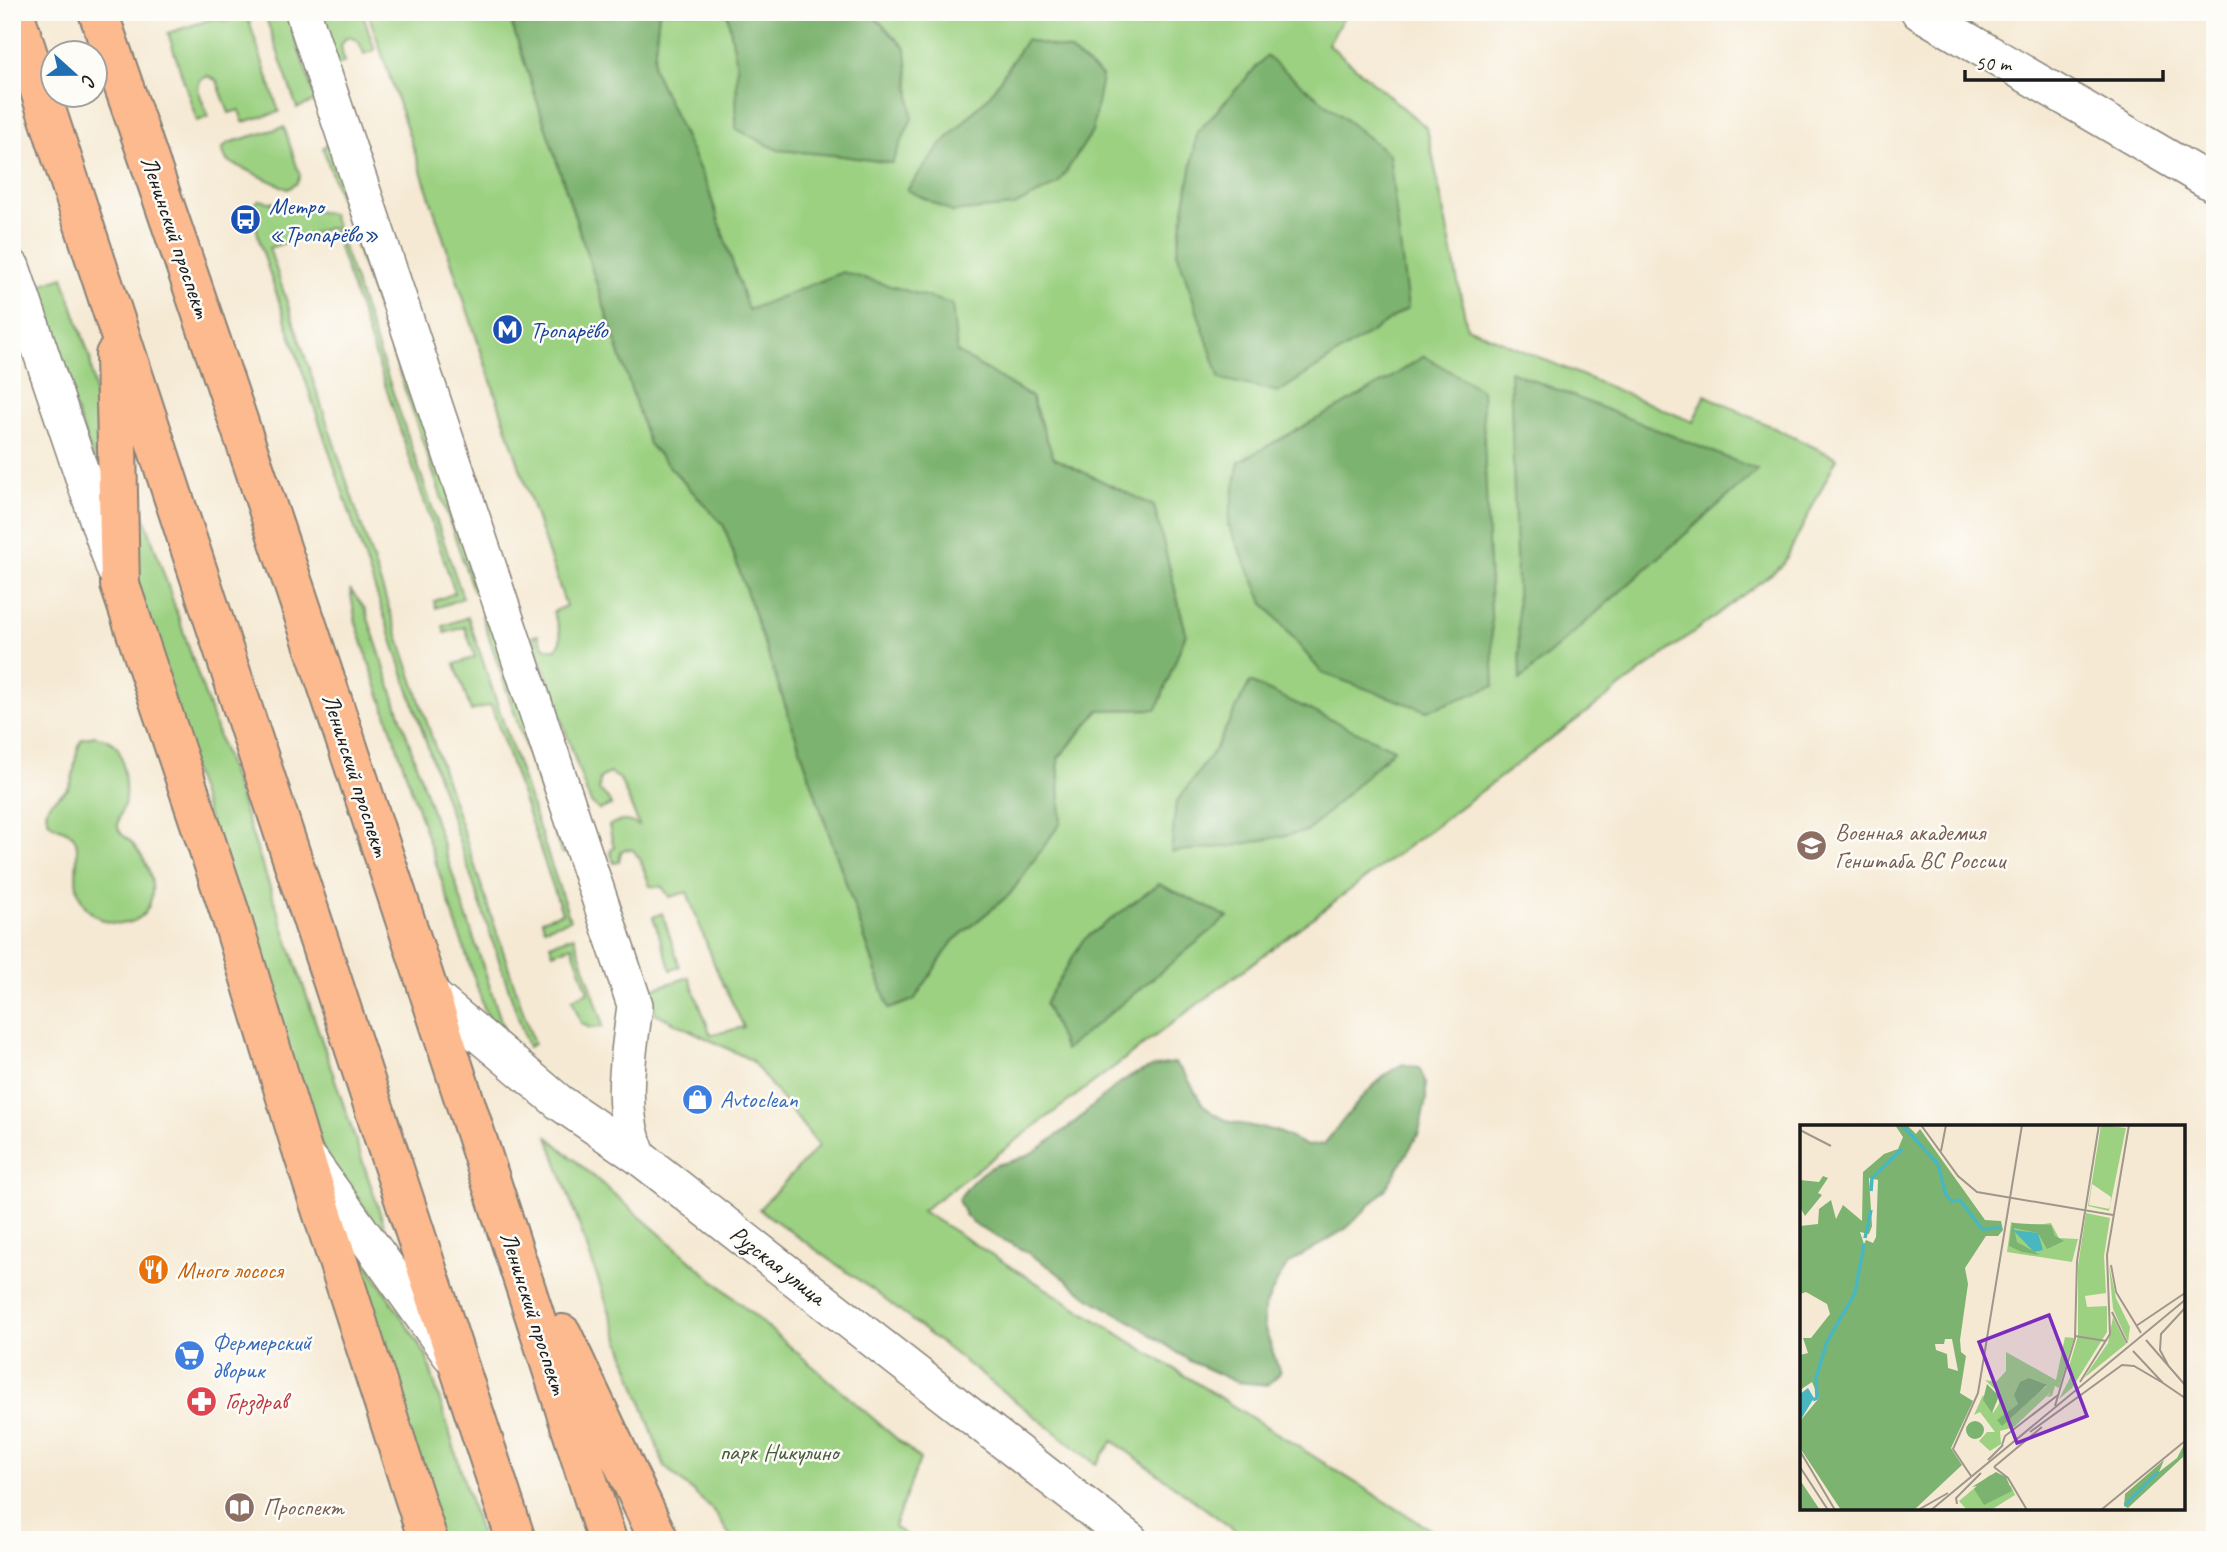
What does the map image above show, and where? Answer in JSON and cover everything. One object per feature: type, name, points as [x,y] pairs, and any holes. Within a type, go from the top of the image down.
[{"type":"main road","points":[[14,12],[516,1540]]},
{"type":"main road","name":"Ленинский проспект","points":[[98,12],[495,1193],[607,1540]]},
{"type":"main road","points":[[115,317],[120,585],[230,913],[301,1147],[428,1540]]},
{"type":"main road","points":[[495,1193],[659,1540]]},
{"type":"street","points":[[303,12],[635,1005],[626,1095],[628,1126],[639,1157]]},
{"type":"street","points":[[1919,12],[2215,185]]},
{"type":"street","points":[[12,267],[120,585]]},
{"type":"street","name":"Рузская улица","points":[[427,991],[559,1102],[639,1157],[1130,1540]]},
{"type":"street","points":[[301,1147],[461,1370]]},
{"type":"green space","points":[[236,12],[246,12],[279,112],[243,122],[239,110],[229,113],[217,81],[208,76],[200,80],[198,89],[208,117],[197,121],[168,33],[215,18],[226,22],[233,18]]},
{"type":"green space","points":[[264,12],[286,12],[316,101],[297,108]]},
{"type":"green space","points":[[318,12],[362,12],[375,50],[364,54],[356,40],[346,38],[341,45],[344,62],[334,66]]},
{"type":"green space","points":[[368,12],[508,12],[649,444],[724,526],[889,1009],[914,1000],[953,941],[1010,894],[1061,822],[1058,759],[1099,710],[1157,709],[1186,633],[1154,506],[1053,458],[1031,397],[957,352],[843,272],[748,311],[708,188],[653,68],[659,12],[727,12],[737,65],[736,129],[842,156],[892,163],[906,49],[870,12],[1347,12],[1328,44],[1427,128],[1467,327],[1693,422],[1705,395],[1837,458],[1783,565],[922,1211],[1447,1540],[1248,1540],[1113,1441],[1096,1464],[874,1291],[759,1209],[819,1146],[751,1060],[655,1013],[652,989],[689,977],[711,1035],[744,1027],[717,971],[687,892],[670,897],[662,887],[650,886],[640,859],[633,850],[625,849],[621,852],[619,862],[614,863],[610,851],[614,848],[609,826],[621,821],[639,825],[620,779],[610,773],[600,778],[599,790],[611,805],[599,810],[591,803],[533,636],[538,635],[546,648],[556,649],[560,636],[553,612],[566,606]],"holes":[[[1026,40],[952,212],[939,147],[990,95]],[[1389,379],[1228,524],[1239,462]],[[1250,682],[1172,852],[1176,803],[1215,749]]]},
{"type":"green space","points":[[508,12],[659,12],[653,68],[708,188],[748,310],[843,272],[952,304],[957,352],[1031,397],[1054,458],[1154,506],[1186,633],[1157,709],[1099,710],[1058,758],[1061,822],[1010,894],[953,941],[914,1000],[889,1009],[724,526],[649,444]]},
{"type":"green space","points":[[727,12],[870,12],[906,49],[912,118],[892,163],[778,150],[736,129],[737,65]]},
{"type":"green space","points":[[1026,40],[1069,50],[1102,76],[1092,132],[1058,184],[1014,206],[952,212],[907,190],[939,147],[990,95]]},
{"type":"green space","points":[[1266,56],[1389,154],[1408,308],[1279,392],[1220,379],[1177,252],[1197,133]]},
{"type":"green space","points":[[284,127],[300,176],[297,183],[288,189],[227,161],[222,149],[228,143]]},
{"type":"green space","points":[[330,141],[483,591],[474,593],[323,148]]},
{"type":"green space","points":[[259,200],[332,214],[463,598],[436,608],[434,601],[455,593],[332,227],[269,248],[534,1044],[528,1047],[260,244],[252,206]]},
{"type":"green space","points":[[63,277],[90,358],[104,463],[97,469],[32,288]]},
{"type":"green space","points":[[1424,356],[1482,390],[1494,686],[1427,711],[1322,673],[1263,602],[1228,524],[1239,462],[1389,379]]},
{"type":"green space","points":[[1510,371],[1758,470],[1520,680]]},
{"type":"green space","points":[[134,486],[391,1245],[324,1151],[304,1103],[135,598]]},
{"type":"green space","points":[[350,589],[365,609],[509,1045],[485,1011],[356,623]]},
{"type":"green space","points":[[490,613],[573,854],[561,853],[482,616]]},
{"type":"green space","points":[[468,617],[570,920],[544,928],[542,920],[562,913],[491,705],[471,711],[455,664],[475,657],[465,627],[445,633],[443,626]]},
{"type":"green space","points":[[1250,682],[1394,749],[1308,831],[1233,846],[1171,852],[1176,803],[1215,749]]},
{"type":"green space","points":[[94,736],[112,743],[119,752],[125,792],[118,827],[144,860],[152,883],[151,899],[146,911],[129,923],[108,922],[89,910],[82,901],[77,888],[76,840],[68,832],[49,822],[47,817],[48,806],[70,785],[82,739]]},
{"type":"green space","points":[[1159,884],[1228,917],[1065,1050],[1045,1003],[1083,940]]},
{"type":"green space","points":[[662,913],[680,967],[671,970],[653,917]]},
{"type":"green space","points":[[574,936],[602,1027],[590,1028],[581,1023],[572,999],[588,992],[572,946],[553,953],[550,944]]},
{"type":"green space","points":[[1175,1063],[1186,1075],[1202,1104],[1214,1114],[1230,1122],[1277,1131],[1307,1146],[1324,1144],[1370,1089],[1403,1064],[1419,1068],[1426,1083],[1426,1100],[1419,1133],[1384,1191],[1347,1228],[1288,1264],[1279,1278],[1264,1309],[1264,1326],[1280,1373],[1268,1385],[1236,1382],[1190,1361],[1132,1322],[1089,1298],[1023,1250],[978,1227],[965,1215],[958,1200],[970,1184],[985,1171],[1039,1149],[1129,1077],[1151,1067]]},
{"type":"green space","name":"парк Никулино","points":[[548,1137],[920,1459],[894,1527],[913,1540],[733,1540],[712,1509],[664,1466]]},
{"type":"green space","points":[[333,1211],[426,1355],[482,1540],[439,1540]]},
{"type":"place","name":"Метро «Тропарёво»","points":[[246,220]]},
{"type":"place","name":"Тропарёво","points":[[507,330]]},
{"type":"place","name":"Военная академия Генштаба ВС России","points":[[1812,846]]},
{"type":"place","name":"Avtoclean","points":[[697,1099]]},
{"type":"place","name":"Много лосося","points":[[154,1270]]},
{"type":"place","name":"Фермерский дворик","points":[[189,1356]]},
{"type":"place","name":"Горздрав","points":[[202,1401]]},
{"type":"place","name":"Проспект","points":[[240,1507]]}]
